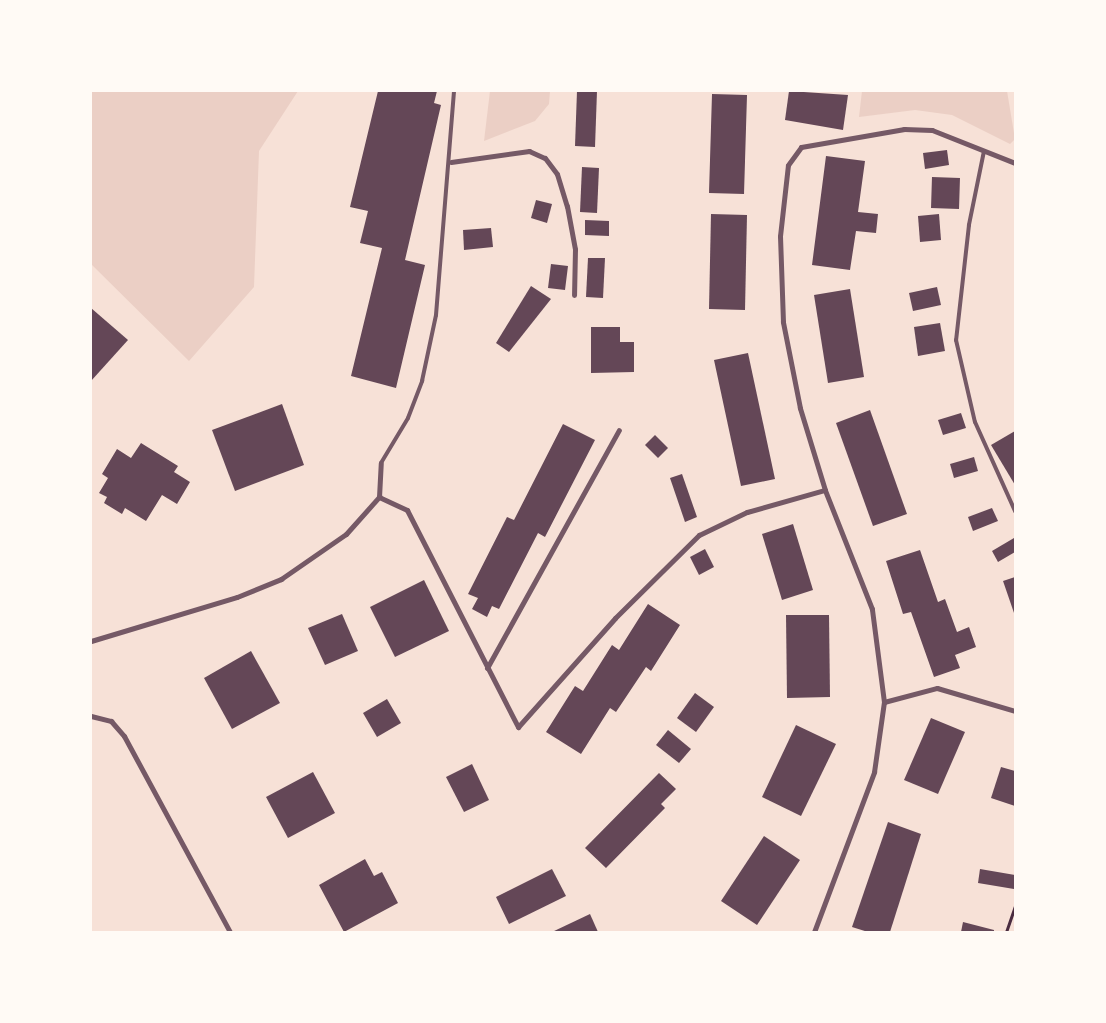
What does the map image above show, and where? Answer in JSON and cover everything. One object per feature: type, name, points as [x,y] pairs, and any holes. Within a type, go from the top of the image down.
[{"type":"street","points":[[814,932],[874,772],[884,702],[872,609],[825,490],[800,408],[783,322],[780,236],[788,165],[801,147],[904,129],[932,130],[1015,163]]},
{"type":"street","points":[[451,162],[529,150],[545,158],[557,174],[567,206],[575,249],[574,295]]},
{"type":"street","points":[[488,668],[620,430]]},
{"type":"street","points":[[91,641],[238,597],[281,579],[346,534],[379,497],[381,463]]},
{"type":"street","points":[[379,497],[407,510],[518,727],[615,618],[699,535],[747,512],[825,490]]},
{"type":"street","points":[[884,702],[937,688],[1015,711]]},
{"type":"street","points":[[91,716],[111,720],[124,736],[230,932]]},
{"type":"lane","points":[[381,463],[408,418],[422,380],[436,315],[451,162],[454,91]]},
{"type":"lane","points":[[984,151],[969,225],[956,340],[975,422],[1015,511]]},
{"type":"path","points":[[1006,932],[1015,906]]},
{"type":"shaded area","points":[[91,91],[298,91],[259,151],[254,287],[189,361],[91,264]]},
{"type":"shaded area","points":[[490,91],[550,91],[549,104],[535,121],[484,141]]},
{"type":"shaded area","points":[[862,91],[1007,91],[1015,139],[1010,144],[952,115],[915,110],[859,117]]},
{"type":"building","points":[[378,91],[437,91],[434,103],[441,105],[405,260],[425,265],[396,388],[351,376],[382,248],[360,243],[368,211],[350,207]]},
{"type":"building","points":[[577,91],[597,91],[595,147],[575,146]]},
{"type":"building","points":[[789,91],[848,95],[843,130],[785,120]]},
{"type":"building","points":[[712,94],[747,95],[744,194],[709,193]]},
{"type":"building","points":[[947,150],[949,165],[925,169],[923,153]]},
{"type":"building","points":[[826,156],[865,161],[858,212],[878,214],[876,233],[856,231],[850,270],[812,265]]},
{"type":"building","points":[[582,167],[599,168],[597,213],[580,212]]},
{"type":"building","points":[[932,177],[960,178],[959,209],[931,208]]},
{"type":"building","points":[[536,200],[552,204],[547,223],[531,218]]},
{"type":"building","points":[[711,214],[747,215],[745,310],[709,309]]},
{"type":"building","points":[[939,214],[941,240],[920,242],[918,216]]},
{"type":"building","points":[[585,220],[609,221],[609,236],[585,235]]},
{"type":"building","points":[[491,228],[493,247],[464,250],[463,230]]},
{"type":"building","points":[[588,258],[605,258],[603,298],[586,297]]},
{"type":"building","points":[[551,264],[568,266],[565,290],[548,288]]},
{"type":"building","points":[[531,286],[551,299],[509,352],[496,343]]},
{"type":"building","points":[[937,287],[941,305],[913,311],[909,293]]},
{"type":"building","points":[[850,289],[864,377],[828,383],[814,295]]},
{"type":"building","points":[[91,308],[128,340],[91,381]]},
{"type":"building","points":[[940,323],[945,351],[918,356],[914,327]]},
{"type":"building","points":[[591,327],[620,327],[620,342],[634,342],[634,372],[591,373]]},
{"type":"building","points":[[748,353],[775,479],[741,486],[714,360]]},
{"type":"building","points":[[282,404],[304,465],[235,491],[212,430]]},
{"type":"building","points":[[870,410],[907,514],[873,526],[836,423]]},
{"type":"building","points":[[961,413],[966,428],[943,435],[938,420]]},
{"type":"building","points":[[563,424],[595,440],[545,537],[538,533],[499,609],[492,606],[487,617],[472,609],[478,598],[468,594],[507,517],[514,520]]},
{"type":"building","points":[[1015,431],[1015,485],[991,445]]},
{"type":"building","points":[[655,435],[668,448],[658,458],[645,445]]},
{"type":"building","points":[[141,443],[178,466],[174,472],[190,482],[177,504],[162,495],[146,521],[125,508],[122,514],[104,503],[107,497],[99,493],[108,478],[102,474],[117,449],[131,458]]},
{"type":"building","points":[[974,457],[978,471],[954,478],[950,464]]},
{"type":"building","points":[[682,474],[697,517],[685,522],[670,478]]},
{"type":"building","points":[[992,508],[998,521],[973,531],[968,517]]},
{"type":"building","points":[[793,524],[813,590],[782,600],[762,534]]},
{"type":"building","points":[[1014,538],[1015,552],[998,562],[992,551]]},
{"type":"building","points":[[705,549],[714,567],[699,575],[690,557]]},
{"type":"building","points":[[920,550],[938,602],[945,599],[957,632],[969,627],[976,647],[955,655],[960,668],[934,677],[911,612],[903,614],[886,561]]},
{"type":"building","points":[[1015,577],[1015,613],[1014,613],[1003,581]]},
{"type":"building","points":[[424,580],[449,631],[395,657],[370,607]]},
{"type":"building","points":[[648,604],[680,625],[651,671],[646,667],[616,712],[610,708],[581,754],[546,732],[575,686],[583,691],[612,645],[619,650]]},
{"type":"building","points":[[342,614],[358,651],[325,665],[308,628]]},
{"type":"building","points":[[786,615],[829,615],[830,697],[787,698]]},
{"type":"building","points":[[251,651],[280,703],[232,729],[204,678]]},
{"type":"building","points":[[695,693],[714,707],[696,732],[677,718]]},
{"type":"building","points":[[387,699],[401,723],[377,737],[363,713]]},
{"type":"building","points":[[931,718],[965,732],[938,794],[904,780]]},
{"type":"building","points":[[796,725],[836,744],[801,816],[762,797]]},
{"type":"building","points":[[668,730],[691,749],[679,763],[656,745]]},
{"type":"building","points":[[472,764],[489,800],[464,812],[446,777]]},
{"type":"building","points":[[1001,767],[1015,771],[1015,806],[991,798]]},
{"type":"building","points":[[313,772],[335,813],[288,838],[266,797]]},
{"type":"building","points":[[659,773],[676,789],[661,804],[665,808],[606,868],[585,848]]},
{"type":"building","points":[[888,822],[921,834],[890,932],[868,932],[852,927]]},
{"type":"building","points":[[764,836],[800,860],[757,925],[721,901]]},
{"type":"building","points":[[365,859],[374,876],[382,872],[398,903],[344,932],[319,885]]},
{"type":"building","points":[[552,869],[566,896],[509,924],[496,897]]},
{"type":"building","points":[[980,869],[1015,875],[1014,889],[978,883]]},
{"type":"building","points":[[590,914],[598,932],[552,932]]},
{"type":"building","points":[[963,922],[994,930],[994,932],[961,932]]}]
